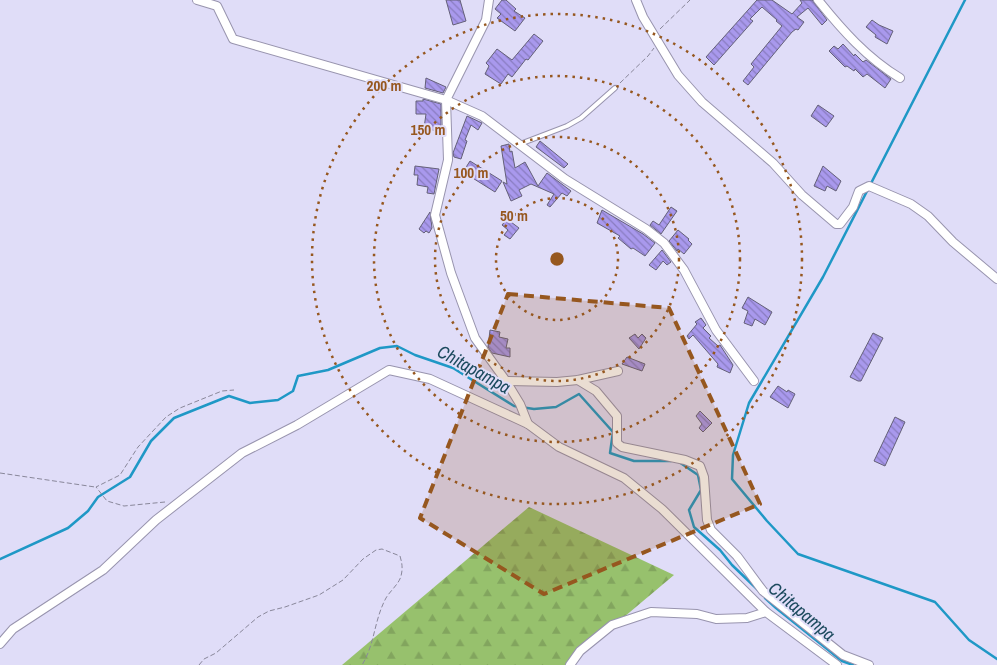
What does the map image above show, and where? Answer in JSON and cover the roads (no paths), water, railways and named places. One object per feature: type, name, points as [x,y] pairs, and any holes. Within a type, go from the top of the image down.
[{"type":"street","points":[[197,0],[217,3],[233,39],[446,100],[482,116],[565,178],[646,229],[664,243],[684,270],[716,330],[754,381]]},
{"type":"street","points":[[488,0],[486,20],[446,100],[448,160],[435,216],[451,273],[475,338],[506,381],[520,404],[527,421]]},
{"type":"street","points":[[636,0],[678,75],[702,102],[773,163],[802,195],[836,224],[840,224],[849,212],[859,191],[869,186],[911,204],[928,216],[953,242],[997,279]]},
{"type":"street","points":[[818,0],[841,29],[887,70],[900,78]]},
{"type":"street","points":[[0,644],[13,628],[103,570],[156,520],[242,453],[297,425],[389,370],[430,379],[527,421],[560,447],[624,478],[662,509],[766,612],[837,665]]},
{"type":"street","points":[[506,381],[557,382],[578,380],[618,371]]},
{"type":"street","points":[[578,380],[596,392],[617,416],[617,440],[619,445],[685,460],[700,466],[704,477],[707,520],[711,530],[737,556],[763,591],[843,655],[869,665]]},
{"type":"street","points":[[570,665],[580,651],[612,625],[651,612],[698,614],[716,619],[747,618],[766,612]]},
{"type":"lane","points":[[520,144],[567,126],[582,118],[615,88]]},
{"type":"waterway","points":[[965,0],[823,277],[749,403],[733,455],[732,479],[798,554],[935,602],[969,640],[997,659]]},
{"type":"waterway","name":"Chitapampa","points":[[0,559],[68,528],[88,511],[98,497],[130,477],[151,441],[174,418],[229,396],[250,403],[278,400],[293,391],[298,376],[328,370],[380,348],[397,346],[415,355],[453,368],[514,406],[534,409],[556,407],[579,394],[613,432],[610,453],[634,461],[671,461]]},
{"type":"waterway","name":"Chitapampa","points":[[679,462],[698,475],[701,490],[689,510],[694,527],[720,550],[732,565],[758,590]]},
{"type":"waterway","name":"Chitapampa","points":[[765,598],[842,661],[853,665]]}]
